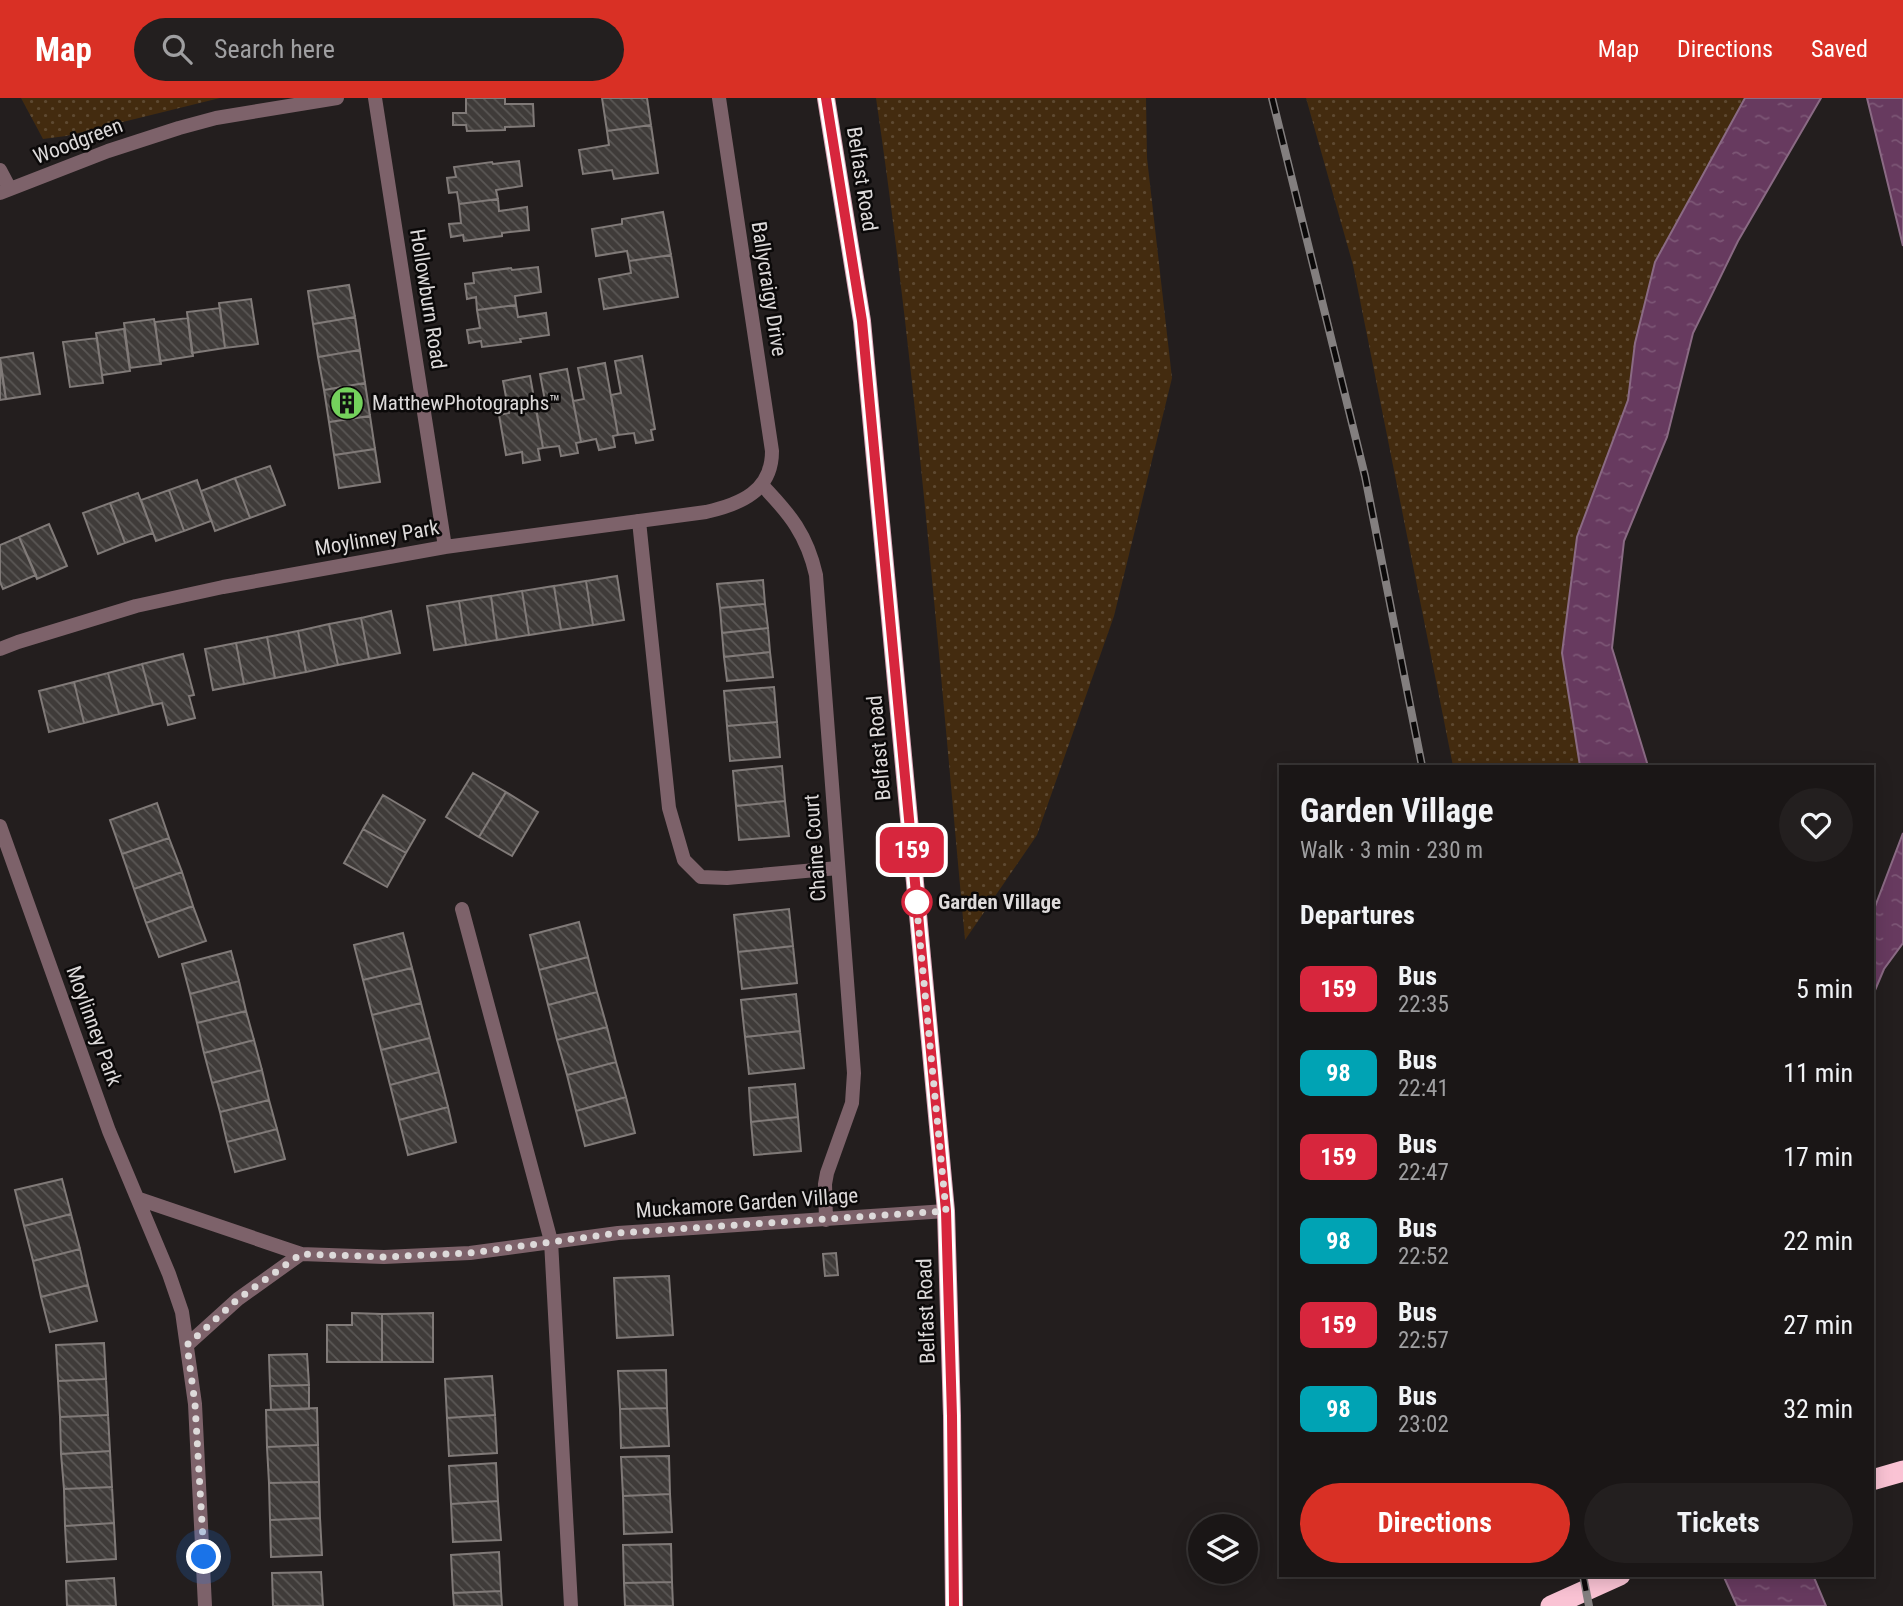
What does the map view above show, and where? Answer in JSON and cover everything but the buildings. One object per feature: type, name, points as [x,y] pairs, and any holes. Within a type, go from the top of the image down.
[{"type":"highway","points":[[1874,1479],[1903,1471]]},
{"type":"highway","points":[[1551,1606],[1616,1577]]},
{"type":"main road","name":"Belfast Road","points":[[826,98],[862,321],[946,1211],[954,1606]]},
{"type":"street","name":"Woodgreen","points":[[5,191],[108,151],[179,128],[216,118],[337,98]]},
{"type":"street","name":"Hollowburn Road","points":[[375,98],[445,547]]},
{"type":"street","name":"Ballycraigy Drive","points":[[719,98],[772,450],[771,470],[762,485]]},
{"type":"street","points":[[0,170],[5,191]]},
{"type":"street","name":"Moylinney Park","points":[[0,649],[136,606],[223,587],[445,547],[721,508],[746,498],[762,485]]},
{"type":"street","name":"Chaine Court","points":[[762,485],[797,526],[812,557],[816,575],[854,1073],[854,1090],[848,1117],[827,1172],[826,1220]]},
{"type":"street","points":[[639,521],[669,807],[684,860],[701,877],[727,878],[838,868]]},
{"type":"street","name":"Moylinney Park","points":[[0,826],[109,1131],[139,1199]]},
{"type":"street","points":[[462,909],[551,1241],[571,1606]]},
{"type":"street","points":[[139,1199],[169,1274],[181,1312],[187,1345],[198,1445],[205,1606]]},
{"type":"street","name":"Muckamore Garden Village","points":[[139,1199],[301,1254],[384,1257],[470,1253],[618,1233],[946,1211]]},
{"type":"street","points":[[187,1345],[238,1299],[301,1254]]},
{"type":"shaded area","points":[[21,98],[220,98],[66,136],[43,139]]},
{"type":"shaded area","points":[[876,98],[1146,98],[1147,158],[1172,378],[1114,616],[1037,835],[965,940],[904,308]]},
{"type":"shaded area","points":[[1306,98],[1745,98],[1655,262],[1628,400],[1594,493],[1562,653],[1580,765],[1453,765],[1353,265]]},
{"type":"water","points":[[1745,98],[1821,98],[1738,241],[1693,333],[1667,437],[1624,541],[1612,648],[1648,765],[1580,765],[1562,653],[1577,537],[1628,400],[1635,343],[1655,262]]},
{"type":"water","points":[[1867,98],[1903,98],[1903,246]]},
{"type":"water","points":[[1903,833],[1903,943],[1884,969],[1874,993],[1874,909]]},
{"type":"water","points":[[1724,1577],[1814,1577],[1826,1606],[1737,1606]]},
{"type":"railway","points":[[1272,98],[1365,476],[1422,765]]},
{"type":"railway","points":[[1583,1577],[1589,1606]]},
{"type":"bus line","name":"159","points":[[826,98],[862,321],[946,1211],[954,1606]]},
{"type":"place","name":"MatthewPhotographs™","points":[[347,403]]},
{"type":"place","name":"Garden Village","points":[[917,902]]},
{"type":"route","points":[[204,1557],[195,1404],[187,1345],[238,1299],[301,1254],[384,1257],[470,1253],[618,1233],[946,1211],[915,889],[917,902]]}]
